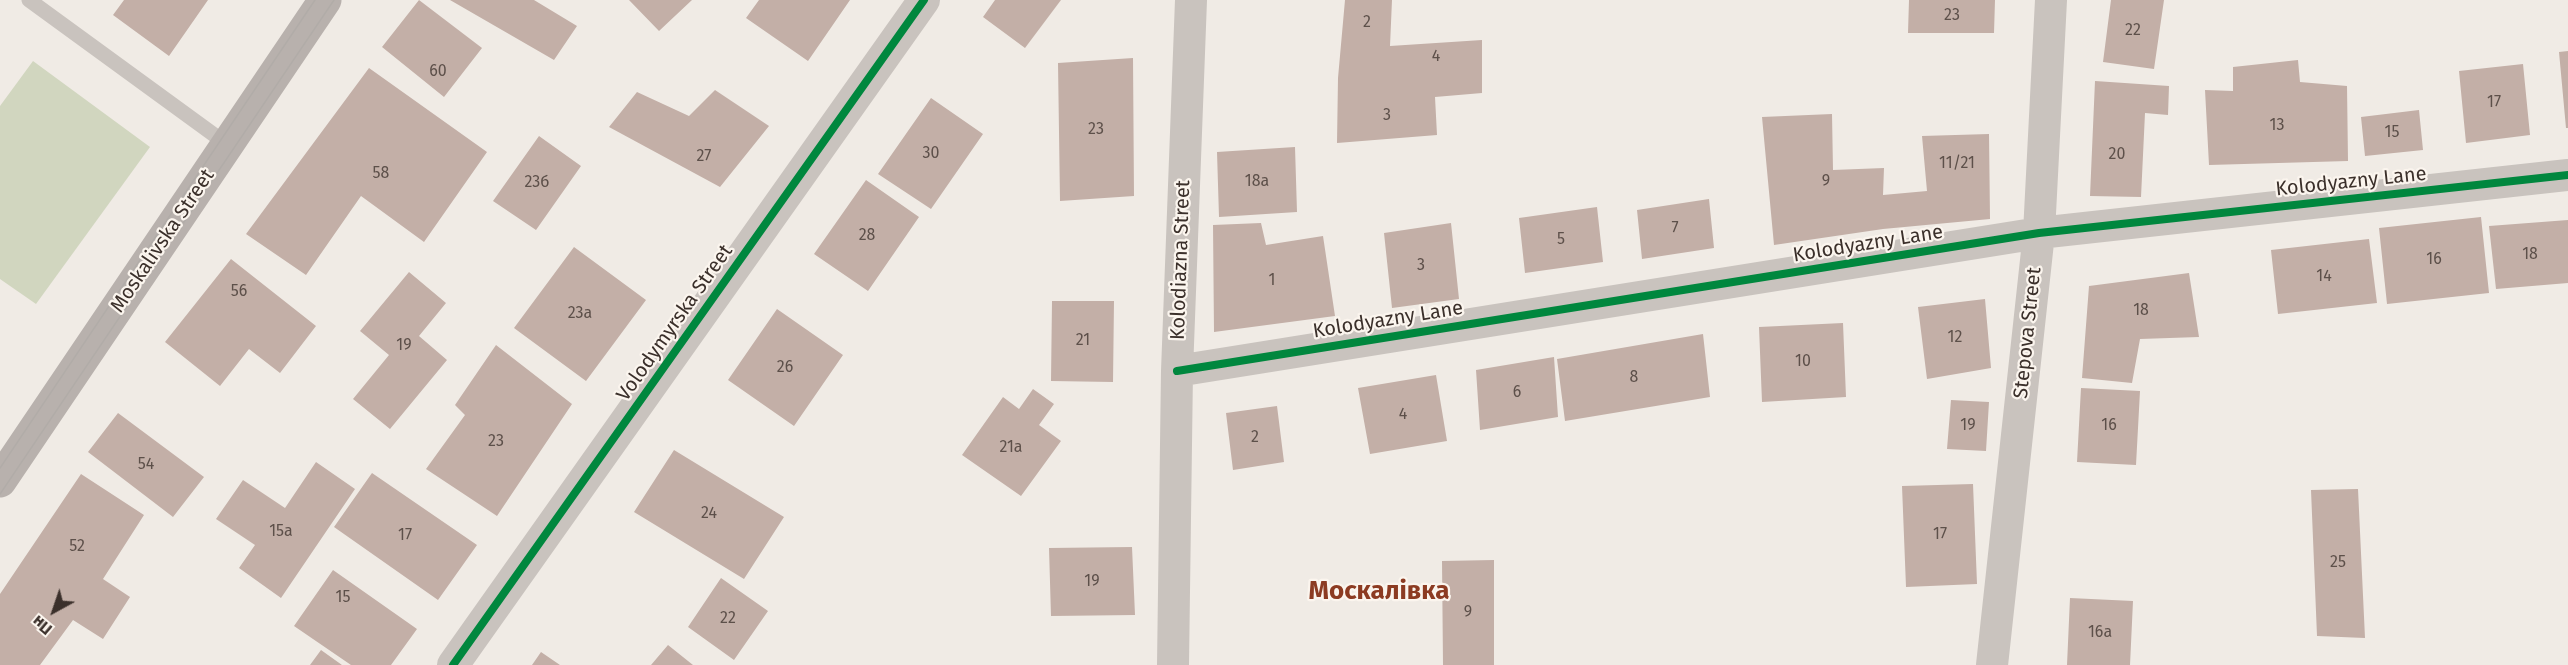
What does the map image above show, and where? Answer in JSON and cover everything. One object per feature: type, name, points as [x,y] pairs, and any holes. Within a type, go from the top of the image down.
[{"type":"main road","name":"Moskalivska Street","points":[[0,481],[325,0]]},
{"type":"street","name":"Volodymyrska Street","points":[[453,665],[924,0]]},
{"type":"street","name":"Kolodiazna Street","points":[[1173,665],[1177,371],[1191,0]]},
{"type":"street","name":"Stepova Street","points":[[1992,665],[2039,233],[2051,0]]},
{"type":"street","name":"Kolodyazny Lane","points":[[1177,371],[2039,233],[2568,175]]},
{"type":"lane","points":[[29,0],[228,145]]},
{"type":"green space","points":[[33,61],[150,147],[36,304],[0,279],[0,106]]},
{"type":"building","points":[[124,0],[208,0],[169,56],[113,15]]},
{"type":"building","points":[[419,0],[482,48],[444,97],[382,47]]},
{"type":"building","points":[[450,0],[534,0],[577,26],[554,60]]},
{"type":"building","points":[[629,0],[692,0],[659,31]]},
{"type":"building","points":[[759,0],[850,0],[808,61],[746,18]]},
{"type":"building","points":[[995,0],[1061,0],[1025,48],[983,17]]},
{"type":"building","points":[[1345,0],[1392,0],[1390,46],[1482,40],[1482,93],[1435,97],[1437,135],[1337,143],[1338,78]]},
{"type":"building","points":[[1909,0],[1995,0],[1994,33],[1908,33]]},
{"type":"building","points":[[2111,0],[2164,0],[2154,69],[2103,62]]},
{"type":"building","points":[[2568,51],[2568,128],[2566,128],[2559,52]]},
{"type":"building","points":[[1133,58],[1134,196],[1060,201],[1058,63]]},
{"type":"building","points":[[2298,60],[2300,82],[2347,86],[2348,161],[2209,165],[2205,90],[2233,91],[2233,67]]},
{"type":"building","points":[[2523,64],[2530,135],[2466,143],[2459,71]]},
{"type":"building","points":[[369,68],[487,152],[424,242],[361,196],[306,275],[246,234]]},
{"type":"building","points":[[2095,81],[2169,86],[2168,115],[2145,113],[2141,197],[2090,196]]},
{"type":"building","points":[[715,90],[769,126],[720,187],[609,127],[637,92],[689,116]]},
{"type":"building","points":[[931,98],[983,134],[931,209],[878,174]]},
{"type":"building","points":[[2419,110],[2423,150],[2365,156],[2361,117]]},
{"type":"building","points":[[1832,114],[1833,170],[1884,168],[1883,195],[1927,191],[1922,136],[1989,134],[1990,219],[1883,229],[1774,245],[1762,117]]},
{"type":"building","points":[[539,136],[581,166],[536,230],[493,201]]},
{"type":"building","points":[[1295,147],[1297,212],[1219,217],[1217,152]]},
{"type":"building","points":[[866,180],[919,217],[868,291],[814,254]]},
{"type":"building","points":[[1709,199],[1714,248],[1642,259],[1637,210]]},
{"type":"building","points":[[1597,207],[1603,262],[1525,273],[1519,218]]},
{"type":"building","points":[[2481,217],[2489,293],[2387,304],[2379,228]]},
{"type":"building","points":[[2568,220],[2568,283],[2496,289],[2489,226]]},
{"type":"building","points":[[1261,223],[1266,245],[1323,236],[1335,316],[1214,332],[1213,225]]},
{"type":"building","points":[[1451,223],[1459,299],[1392,308],[1384,233]]},
{"type":"building","points":[[2369,239],[2377,303],[2278,314],[2271,250]]},
{"type":"building","points":[[574,247],[646,300],[586,381],[514,328]]},
{"type":"building","points":[[231,259],[316,326],[280,373],[249,349],[220,386],[165,342]]},
{"type":"building","points":[[409,272],[446,303],[419,336],[447,360],[390,429],[353,399],[389,355],[360,331]]},
{"type":"building","points":[[2189,273],[2199,337],[2140,339],[2132,383],[2082,378],[2089,286]]},
{"type":"building","points":[[1985,299],[1991,368],[1927,379],[1918,307]]},
{"type":"building","points":[[1052,301],[1114,301],[1113,382],[1051,381]]},
{"type":"building","points":[[777,309],[843,355],[794,426],[728,380]]},
{"type":"building","points":[[1843,323],[1846,397],[1762,402],[1759,327]]},
{"type":"building","points":[[1703,334],[1710,397],[1565,421],[1557,359]]},
{"type":"building","points":[[496,345],[572,404],[497,516],[426,469],[465,415],[455,405]]},
{"type":"building","points":[[1554,357],[1558,417],[1480,430],[1476,370]]},
{"type":"building","points":[[1436,375],[1447,441],[1370,454],[1358,388]]},
{"type":"building","points":[[2081,388],[2140,391],[2136,465],[2077,462]]},
{"type":"building","points":[[1033,389],[1054,404],[1039,425],[1061,441],[1021,496],[962,455],[1003,397],[1019,409]]},
{"type":"building","points":[[1951,400],[1989,402],[1986,451],[1947,449]]},
{"type":"building","points":[[1277,406],[1284,462],[1233,470],[1226,413]]},
{"type":"building","points":[[118,413],[204,477],[173,517],[88,452]]},
{"type":"building","points":[[674,450],[784,517],[744,579],[634,512]]},
{"type":"building","points":[[316,462],[355,489],[281,598],[239,568],[255,545],[216,519],[243,480],[285,508]]},
{"type":"building","points":[[372,473],[477,545],[438,600],[334,527]]},
{"type":"building","points":[[81,474],[144,515],[103,579],[130,597],[103,639],[73,620],[40,665],[0,665],[0,594]]},
{"type":"building","points":[[1973,484],[1977,584],[1906,587],[1902,486]]},
{"type":"building","points":[[2358,489],[2365,638],[2317,636],[2311,490]]},
{"type":"building","points":[[1132,547],[1135,615],[1051,616],[1049,548]]},
{"type":"building","points":[[1494,560],[1494,665],[1443,665],[1442,561]]},
{"type":"building","points":[[333,570],[417,629],[391,665],[351,665],[294,626]]},
{"type":"building","points":[[721,578],[768,611],[734,660],[688,627]]},
{"type":"building","points":[[2070,598],[2133,601],[2130,665],[2067,665]]},
{"type":"building","points":[[668,645],[693,665],[651,665]]},
{"type":"building","points":[[321,650],[342,665],[310,665]]},
{"type":"building","points":[[541,652],[560,665],[532,665]]},
{"type":"tram line","points":[[0,468],[315,0]]},
{"type":"tram line","points":[[0,494],[334,0]]},
{"type":"cycle path","points":[[453,665],[924,0]]},
{"type":"cycle path","points":[[1177,371],[2039,233],[2568,175]]},
{"type":"district","name":"Москалівка","points":[[1379,592]]}]
